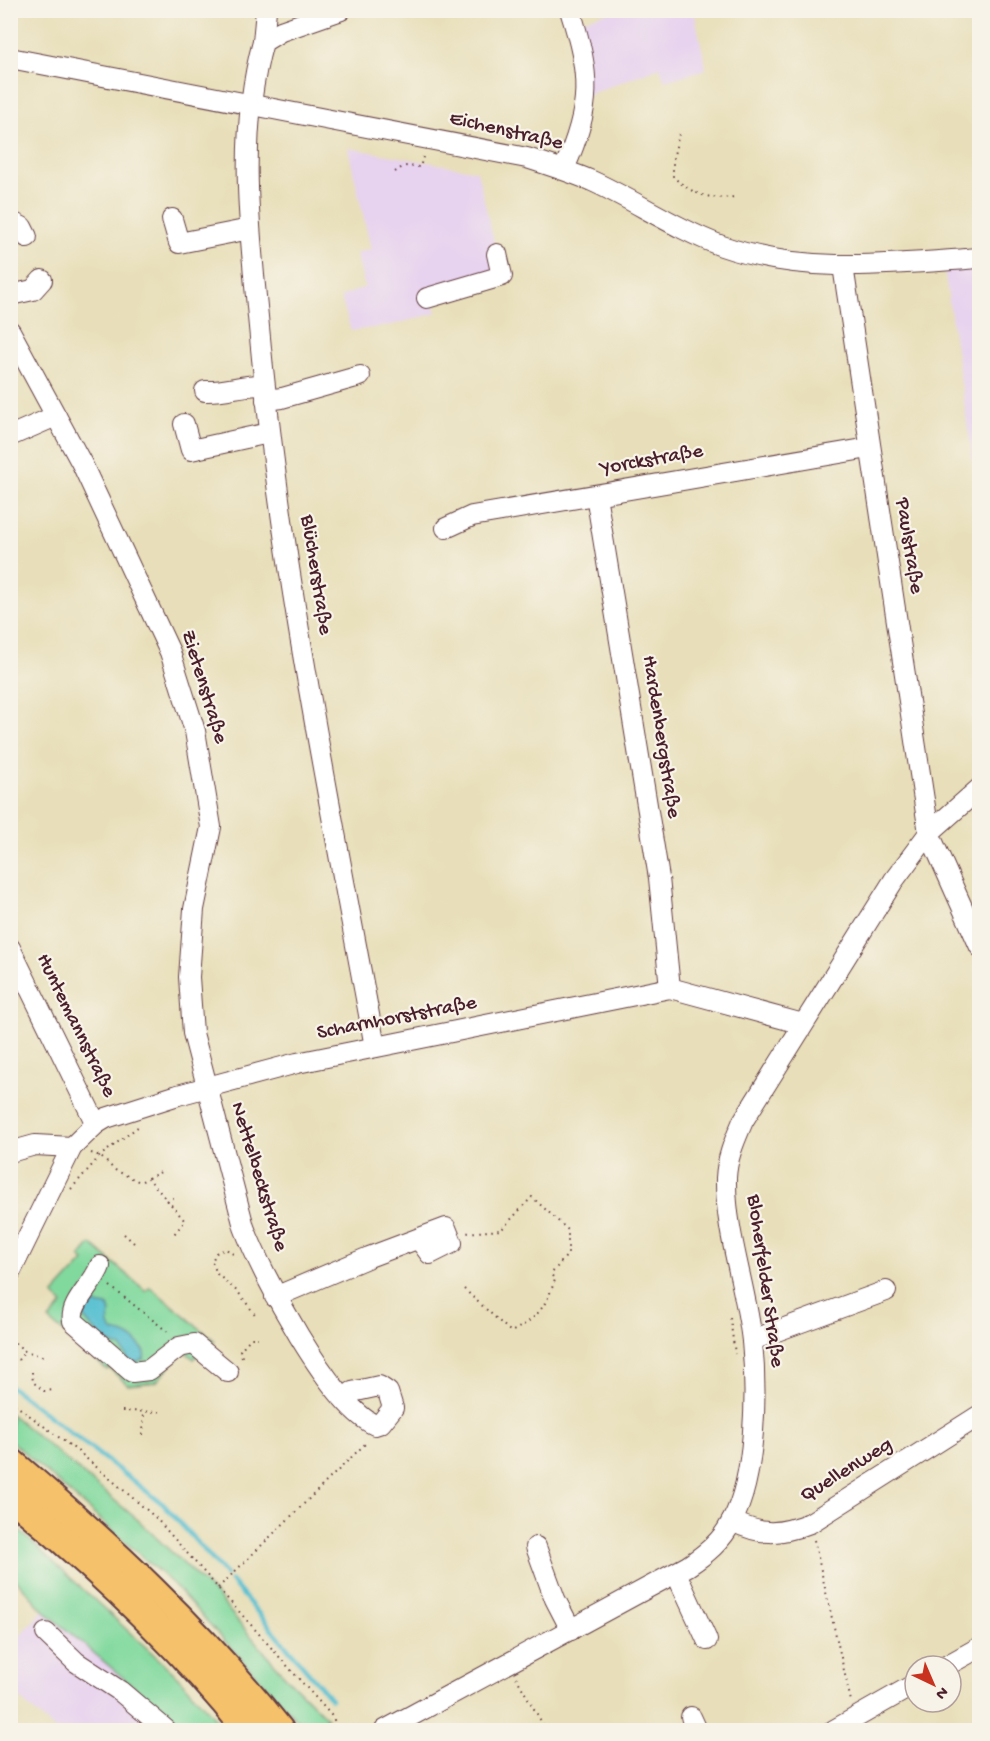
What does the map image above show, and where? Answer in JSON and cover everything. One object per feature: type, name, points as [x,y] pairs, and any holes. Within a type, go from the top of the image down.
[{"type":"highway","points":[[10,1462],[148,1585],[240,1684],[279,1731]]},
{"type":"highway","points":[[10,1495],[86,1560],[147,1619],[248,1731]]},
{"type":"street","name":"Blücherstraße","points":[[266,10],[263,42],[251,105],[248,206],[269,433],[302,646],[375,1047]]},
{"type":"street","points":[[263,42],[281,31],[341,10]]},
{"type":"street","points":[[564,169],[582,122],[587,98],[584,64],[570,10]]},
{"type":"street","name":"Eichenstraße","points":[[10,58],[527,158],[564,169],[722,246],[760,256],[843,266],[980,258]]},
{"type":"street","points":[[172,219],[179,243],[250,230]]},
{"type":"street","points":[[10,224],[14,223],[22,227],[27,237]]},
{"type":"street","points":[[427,298],[502,276],[497,254]]},
{"type":"street","name":"Paulstraße","points":[[843,266],[928,832],[980,947]]},
{"type":"street","points":[[10,295],[33,290],[42,280]]},
{"type":"street","name":"Zietenstraße","points":[[13,344],[82,464],[170,652],[195,731],[212,827],[194,909],[189,977],[193,1033],[206,1088]]},
{"type":"street","points":[[205,392],[224,392],[245,384],[282,399],[360,376]]},
{"type":"street","points":[[10,436],[56,416]]},
{"type":"street","points":[[184,424],[191,450],[269,433]]},
{"type":"street","name":"Yorckstraße","points":[[446,528],[472,516],[869,448]]},
{"type":"street","name":"Hardenbergstraße","points":[[596,495],[659,878],[670,988]]},
{"type":"street","name":"Bloherfelder Straße","points":[[385,1731],[676,1573],[709,1551],[732,1521],[741,1498],[752,1440],[754,1386],[752,1340],[728,1212],[726,1178],[729,1154],[743,1121],[894,880],[928,832],[980,788]]},
{"type":"street","name":"Huntemannstraße","points":[[10,948],[96,1124]]},
{"type":"street","name":"Scharnhorststraße","points":[[72,1147],[96,1124],[117,1115],[297,1063],[670,988],[803,1024]]},
{"type":"street","name":"Nettelbeckstraße","points":[[206,1088],[244,1227],[255,1257],[275,1297],[324,1373],[367,1422],[375,1425]]},
{"type":"street","points":[[10,1152],[34,1146],[72,1147],[10,1273]]},
{"type":"street","points":[[275,1297],[369,1257],[446,1228],[451,1236]]},
{"type":"street","points":[[100,1266],[96,1277],[71,1313],[78,1326],[132,1372],[149,1370],[186,1344],[202,1348],[228,1372]]},
{"type":"street","points":[[752,1340],[886,1291]]},
{"type":"street","points":[[345,1398],[352,1392],[379,1386],[388,1392],[393,1408],[381,1423],[375,1425]]},
{"type":"street","name":"Quellenweg","points":[[732,1521],[754,1532],[770,1533],[788,1532],[810,1523],[980,1415]]},
{"type":"street","points":[[536,1547],[555,1599],[570,1630]]},
{"type":"street","points":[[676,1573],[707,1640]]},
{"type":"street","points":[[46,1633],[76,1662],[120,1690],[166,1731]]},
{"type":"street","points":[[963,1656],[980,1647]]},
{"type":"street","points":[[834,1731],[903,1691]]},
{"type":"path","points":[[679,134],[673,159],[673,177],[691,192],[710,198],[736,197]]},
{"type":"path","points":[[395,172],[404,166],[420,167],[428,139]]},
{"type":"path","points":[[70,1191],[100,1156],[144,1122]]},
{"type":"path","points":[[72,1147],[100,1156],[115,1170],[140,1182],[163,1171]]},
{"type":"path","points":[[148,1178],[185,1221],[174,1234]]},
{"type":"path","points":[[167,1201],[176,1197]]},
{"type":"path","points":[[451,1236],[501,1230],[532,1197],[568,1230],[568,1254],[551,1274],[555,1280],[545,1305],[530,1322],[511,1332],[464,1289]]},
{"type":"path","points":[[124,1234],[135,1244]]},
{"type":"path","points":[[233,1254],[226,1249],[216,1253],[212,1261],[217,1274],[238,1292],[257,1317]]},
{"type":"path","points":[[100,1266],[101,1276],[116,1292],[186,1344]]},
{"type":"path","points":[[730,1315],[735,1359]]},
{"type":"path","points":[[242,1357],[240,1350],[251,1338],[258,1338]]},
{"type":"path","points":[[10,1339],[25,1352],[45,1357]]},
{"type":"path","points":[[18,1360],[25,1352]]},
{"type":"path","points":[[32,1372],[33,1382],[44,1391],[54,1390]]},
{"type":"path","points":[[10,1401],[80,1453],[155,1517],[331,1715],[340,1731]]},
{"type":"path","points":[[122,1411],[162,1412]]},
{"type":"path","points":[[143,1435],[144,1412]]},
{"type":"path","points":[[218,1588],[370,1439],[375,1425]]},
{"type":"path","points":[[810,1523],[855,1718]]},
{"type":"path","points":[[509,1664],[546,1731]]},
{"type":"shaded area","points":[[614,11],[694,11],[706,69],[665,81],[660,67],[587,95],[574,22]]},
{"type":"shaded area","points":[[348,148],[477,171],[502,276],[432,297],[436,313],[392,325],[351,331],[341,297],[365,287],[356,253],[371,249]]},
{"type":"shaded area","points":[[979,258],[979,504],[943,261]]},
{"type":"shaded area","points":[[43,1610],[185,1730],[55,1730],[11,1691],[11,1646]]},
{"type":"green space","points":[[91,1244],[146,1291],[150,1287],[215,1341],[194,1359],[184,1351],[156,1382],[128,1385],[109,1368],[107,1370],[49,1320],[63,1304],[53,1295],[84,1261],[80,1257]]},
{"type":"green space","points":[[11,1414],[138,1520],[215,1594],[284,1675],[327,1718],[314,1730],[306,1730],[173,1584],[11,1441]]},
{"type":"green space","points":[[11,1523],[176,1675],[226,1730],[185,1730],[43,1610],[11,1574]]},
{"type":"water","points":[[95,1304],[108,1306],[111,1311],[110,1327],[114,1332],[128,1335],[135,1341],[145,1352],[144,1359],[136,1363],[128,1360],[122,1348],[104,1341],[83,1317],[85,1310]]},
{"type":"waterway","points":[[10,1386],[163,1504],[226,1575]]},
{"type":"waterway","points":[[231,1581],[331,1699]]}]
